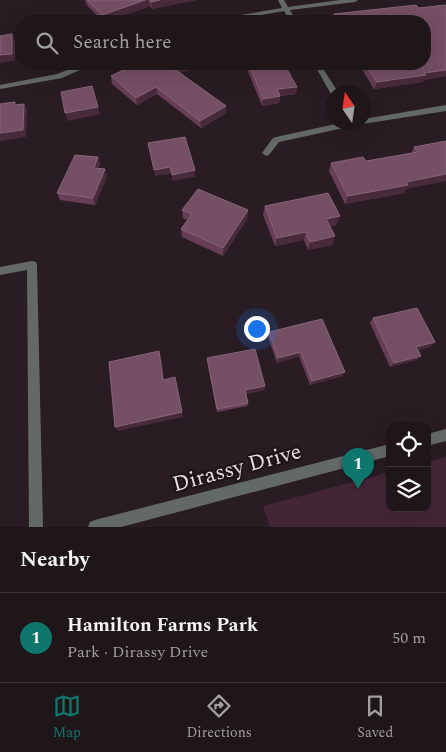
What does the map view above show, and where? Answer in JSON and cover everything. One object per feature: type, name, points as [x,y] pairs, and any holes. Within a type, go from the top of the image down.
[{"type":"street","points":[[281,0],[290,15]]},
{"type":"street","points":[[252,15],[355,0]]},
{"type":"street","points":[[0,87],[59,76],[74,70]]},
{"type":"street","points":[[321,70],[330,85]]},
{"type":"street","points":[[371,120],[446,108]]},
{"type":"street","points":[[266,153],[276,140],[326,129]]},
{"type":"street","points":[[0,271],[32,265],[36,527]]},
{"type":"street","points":[[431,439],[446,435]]},
{"type":"street","name":"Dirassy Drive","points":[[95,527],[386,451]]},
{"type":"shaded area","points":[[446,457],[446,527],[270,527],[263,506],[386,473],[386,512],[431,512],[431,461]]},
{"type":"building","points":[[87,0],[145,0],[102,15]]},
{"type":"building","points":[[416,5],[419,8],[445,5],[446,70],[377,82],[369,70],[431,70],[431,15],[334,14]]},
{"type":"building","points":[[12,34],[12,54],[0,55],[0,36]]},
{"type":"building","points":[[124,70],[176,70],[226,106],[200,121],[156,87],[136,98],[111,76]]},
{"type":"building","points":[[251,70],[287,70],[297,87],[277,89],[280,96],[263,99]]},
{"type":"building","points":[[92,86],[98,107],[65,113],[61,92]]},
{"type":"building","points":[[15,102],[15,105],[24,104],[23,130],[0,133],[0,104]]},
{"type":"building","points":[[185,137],[195,170],[172,175],[170,167],[154,170],[148,143]]},
{"type":"building","points":[[446,141],[446,174],[406,182],[408,185],[348,196],[331,163],[363,157],[366,161],[418,152],[414,147]]},
{"type":"building","points":[[75,155],[98,157],[94,168],[105,169],[93,198],[57,193]]},
{"type":"building","points":[[198,189],[248,210],[223,248],[181,229],[192,214],[182,210]]},
{"type":"building","points":[[328,193],[340,216],[326,219],[335,236],[310,242],[306,232],[277,238],[265,206]]},
{"type":"building","points":[[417,308],[435,342],[416,347],[421,356],[394,363],[373,318]]},
{"type":"building","points":[[322,319],[345,372],[312,381],[301,352],[278,358],[269,332]]},
{"type":"building","points":[[255,349],[265,386],[245,390],[248,403],[217,409],[207,358]]},
{"type":"building","points":[[159,351],[163,380],[175,377],[182,412],[115,427],[109,362]]},
{"type":"place","name":"Hamilton Farms Park","points":[[358,489]]}]
